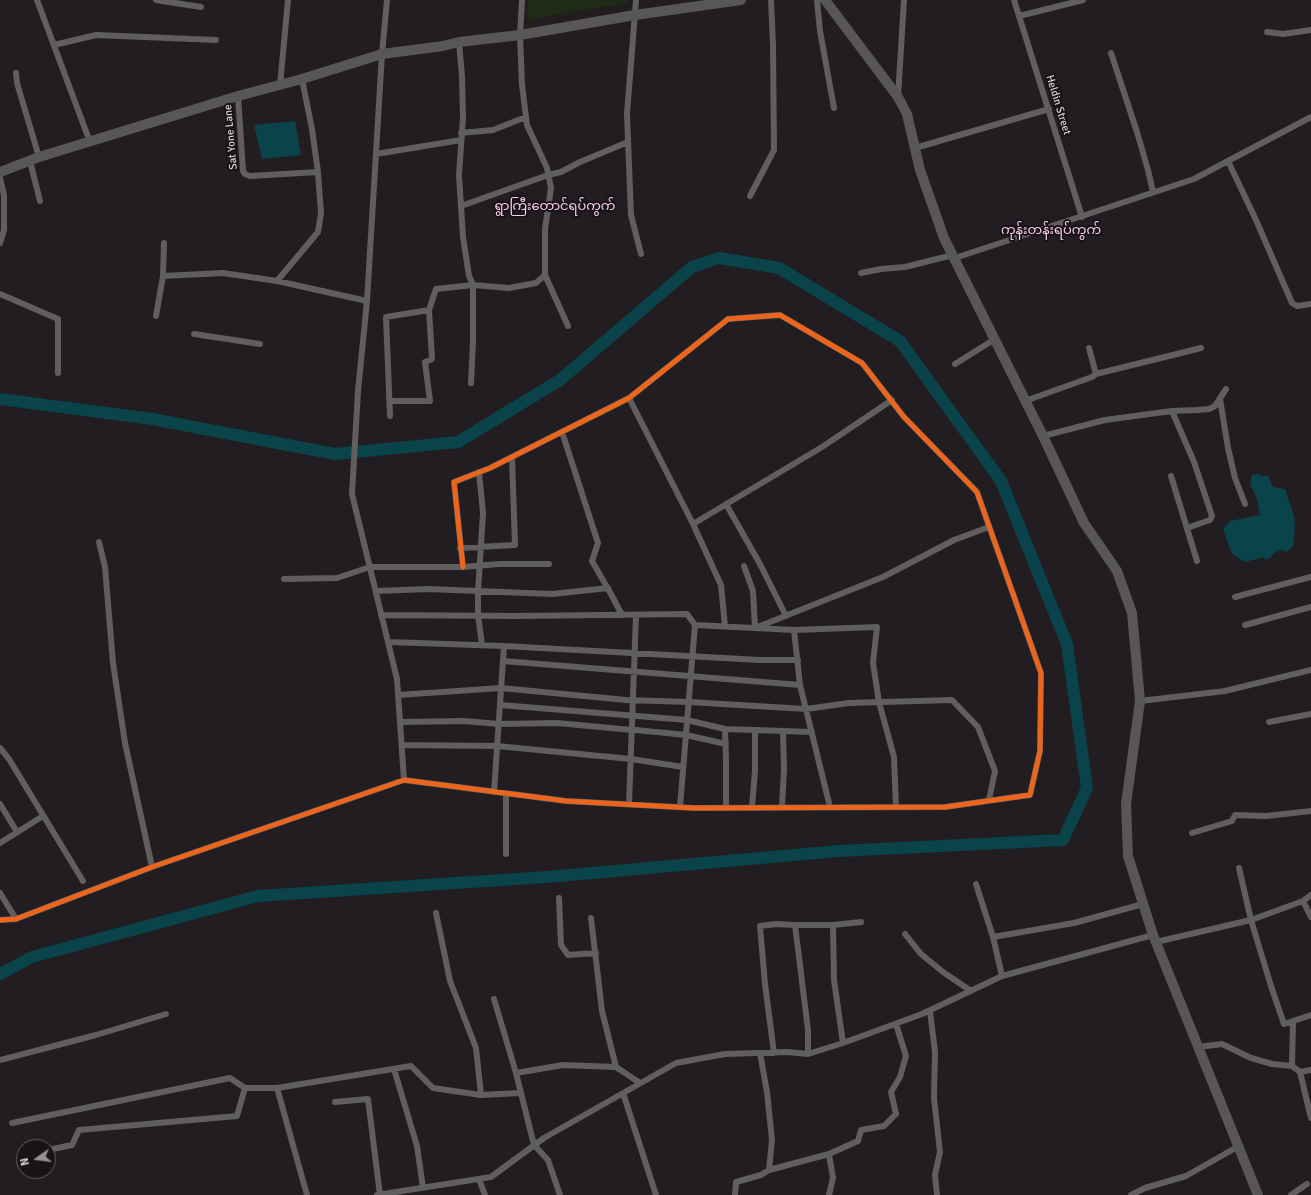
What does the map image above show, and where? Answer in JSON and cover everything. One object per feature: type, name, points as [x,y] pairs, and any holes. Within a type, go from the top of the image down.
[{"type":"main road","points":[[0,172],[34,159],[238,96],[302,80],[382,54],[443,46],[459,42],[520,35],[634,15],[740,0]]},
{"type":"main road","points":[[825,0],[898,97],[906,114],[920,170],[944,238],[1043,436],[1084,523],[1117,571],[1132,613],[1140,702],[1126,804],[1128,856],[1154,938],[1258,1195]]},
{"type":"street","points":[[38,0],[90,142]]},
{"type":"street","points":[[156,0],[201,7]]},
{"type":"street","points":[[280,85],[288,0]]},
{"type":"street","points":[[387,0],[382,54],[367,301],[358,391],[352,494],[396,679],[404,780]]},
{"type":"street","points":[[522,0],[520,35],[522,85],[527,125],[546,168],[551,188],[545,229],[545,275],[568,326]]},
{"type":"street","points":[[636,0],[627,114],[631,215],[640,254]]},
{"type":"street","points":[[750,196],[774,150],[774,45],[771,0]]},
{"type":"street","points":[[817,0],[820,31],[834,108]]},
{"type":"street","points":[[898,97],[904,0]]},
{"type":"street","name":"Heldin Street","points":[[1014,0],[1082,217]]},
{"type":"street","points":[[1019,16],[1083,0]]},
{"type":"street","points":[[1267,32],[1283,34],[1311,30]]},
{"type":"street","points":[[54,45],[96,35],[216,40]]},
{"type":"street","points":[[459,42],[462,76],[463,118],[458,175],[469,276],[473,285],[474,342],[471,383]]},
{"type":"street","points":[[1111,53],[1137,132],[1153,192]]},
{"type":"street","points":[[16,73],[34,159],[40,200]]},
{"type":"street","points":[[277,281],[318,232],[321,213],[318,172],[312,129],[302,80]]},
{"type":"street","name":"Sat Yone Lane","points":[[238,96],[243,170],[245,174],[250,176],[318,172]]},
{"type":"street","points":[[915,148],[1049,109]]},
{"type":"street","points":[[462,133],[493,130],[526,117]]},
{"type":"street","points":[[861,273],[881,269],[905,267],[954,257],[1082,217],[1194,179],[1311,117]]},
{"type":"street","points":[[376,154],[461,140]]},
{"type":"street","points":[[461,206],[548,175],[561,172],[580,162],[628,142]]},
{"type":"street","points":[[1228,161],[1256,220],[1292,303],[1297,306],[1311,304]]},
{"type":"street","points":[[0,178],[4,195],[4,230],[0,243]]},
{"type":"street","points":[[156,316],[163,276],[164,243]]},
{"type":"street","points":[[163,276],[223,273],[277,281],[367,301]]},
{"type":"street","points":[[390,401],[430,401],[425,362],[432,359],[429,310],[436,289],[473,285],[509,288],[536,283],[545,275]]},
{"type":"street","points":[[0,294],[58,318],[58,373]]},
{"type":"street","points":[[390,416],[386,318],[429,310]]},
{"type":"street","points":[[0,920],[16,919],[152,867],[404,780],[566,801],[680,807],[945,807],[1030,794],[1040,752],[1041,673],[977,492],[904,417],[862,363],[780,315],[728,319],[629,398],[512,457],[454,482],[463,567]]},
{"type":"street","points":[[194,334],[260,344]]},
{"type":"street","points":[[955,364],[995,339]]},
{"type":"street","points":[[1089,348],[1096,374]]},
{"type":"street","points":[[1025,401],[1092,377],[1096,374],[1200,348]]},
{"type":"street","points":[[1043,436],[1105,420],[1172,411],[1209,408],[1215,406],[1226,390]]},
{"type":"street","points":[[629,398],[693,524],[721,585],[725,626]]},
{"type":"street","points":[[1220,399],[1235,478],[1245,504]]},
{"type":"street","points":[[693,524],[822,447],[892,400]]},
{"type":"street","points":[[1172,411],[1194,462],[1212,516],[1210,520],[1187,528]]},
{"type":"street","points":[[562,432],[598,543],[592,561],[622,615]]},
{"type":"street","points":[[460,548],[515,545],[512,457]]},
{"type":"street","points":[[480,472],[483,513],[479,566],[478,615],[482,645]]},
{"type":"street","points":[[1171,476],[1197,561]]},
{"type":"street","points":[[726,504],[760,564],[786,616]]},
{"type":"street","points":[[755,628],[883,577],[954,540],[989,527]]},
{"type":"street","points":[[99,542],[105,566],[113,663],[125,743],[152,867]]},
{"type":"street","points":[[284,579],[337,578],[370,567],[463,567],[499,564],[549,564]]},
{"type":"street","points":[[744,566],[753,591],[755,628]]},
{"type":"street","points":[[1235,597],[1311,577]]},
{"type":"street","points":[[376,591],[428,590],[552,594],[608,588]]},
{"type":"street","points":[[1245,625],[1311,607]]},
{"type":"street","points":[[381,615],[687,614],[695,625],[680,807]]},
{"type":"street","points":[[629,804],[634,730],[632,716],[636,615]]},
{"type":"street","points":[[695,625],[794,630],[877,627],[873,663],[879,702],[894,757],[896,807]]},
{"type":"street","points":[[794,630],[800,685],[830,807]]},
{"type":"street","points":[[388,642],[634,652],[692,657],[760,660],[798,660]]},
{"type":"street","points":[[494,792],[504,646]]},
{"type":"street","points":[[503,660],[800,685]]},
{"type":"street","points":[[1140,702],[1225,691],[1311,670]]},
{"type":"street","points":[[398,695],[501,688],[633,700],[806,709],[848,703],[952,700],[978,727],[995,771],[989,800]]},
{"type":"street","points":[[500,705],[687,720],[725,729],[812,732]]},
{"type":"street","points":[[1269,722],[1311,714]]},
{"type":"street","points":[[400,722],[464,721],[499,724],[558,723],[686,735],[726,744]]},
{"type":"street","points":[[725,729],[726,807]]},
{"type":"street","points":[[752,807],[755,771],[755,730]]},
{"type":"street","points":[[782,807],[784,770],[783,731]]},
{"type":"street","points":[[402,745],[497,746],[683,767]]},
{"type":"street","points":[[0,748],[9,759],[83,882]]},
{"type":"street","points":[[506,794],[506,854]]},
{"type":"street","points":[[0,804],[17,832]]},
{"type":"street","points":[[1192,833],[1232,820],[1235,815],[1266,816],[1311,812]]},
{"type":"street","points":[[0,843],[43,816]]},
{"type":"street","points":[[1239,868],[1251,920],[1284,1024],[1311,1015]]},
{"type":"street","points":[[976,884],[993,937],[1002,976]]},
{"type":"street","points":[[0,893],[16,919]]},
{"type":"street","points":[[335,1102],[368,1099],[379,1195],[491,1177],[544,1138],[676,1063],[725,1054],[808,1054],[896,1024],[930,1010],[1002,976],[1154,938],[1251,920],[1304,901],[1311,895]]},
{"type":"street","points":[[559,898],[561,945],[568,955],[596,953]]},
{"type":"street","points":[[1304,901],[1311,917]]},
{"type":"street","points":[[993,937],[1074,923],[1143,904]]},
{"type":"street","points":[[436,913],[450,981],[476,1048],[481,1095]]},
{"type":"street","points":[[591,918],[602,1011],[616,1067]]},
{"type":"street","points":[[774,1053],[765,984],[760,926],[776,924],[833,925],[861,922]]},
{"type":"street","points":[[795,925],[808,1030],[808,1054]]},
{"type":"street","points":[[833,925],[834,980],[842,1043]]},
{"type":"street","points":[[905,934],[921,954],[943,972],[971,991]]},
{"type":"street","points":[[494,999],[516,1073],[534,1145],[548,1160],[560,1195]]},
{"type":"street","points":[[930,1010],[935,1052],[934,1098],[940,1152],[935,1175],[937,1195]]},
{"type":"street","points":[[0,1060],[166,1014]]},
{"type":"street","points":[[1292,1066],[1293,1021]]},
{"type":"street","points":[[735,1195],[736,1182],[761,1175],[769,1170],[829,1154],[858,1141],[861,1130],[884,1126],[896,1114],[891,1092],[900,1077],[906,1056],[896,1024]]},
{"type":"street","points":[[1198,1047],[1222,1044],[1251,1058],[1272,1064],[1292,1066],[1300,1072],[1311,1118]]},
{"type":"street","points":[[760,1053],[767,1092],[772,1140],[769,1170]]},
{"type":"street","points":[[516,1073],[563,1065],[616,1067],[640,1083]]},
{"type":"street","points":[[12,1123],[230,1078],[245,1088],[276,1088],[411,1066],[433,1088],[481,1095],[521,1093]]},
{"type":"street","points":[[394,1069],[417,1146],[423,1188]]},
{"type":"street","points":[[1300,1072],[1311,1070]]},
{"type":"street","points":[[56,1148],[72,1145],[79,1130],[237,1116],[245,1088]]},
{"type":"street","points":[[276,1088],[307,1195]]},
{"type":"street","points":[[623,1093],[656,1195]]},
{"type":"street","points":[[1131,1195],[1145,1188],[1186,1176],[1239,1146]]},
{"type":"street","points":[[829,1154],[833,1178],[829,1195]]},
{"type":"street","points":[[479,1179],[485,1195]]},
{"type":"street","points":[[1290,1195],[1307,1184]]},
{"type":"green space","points":[[528,0],[628,0],[627,3],[542,17],[528,22]]},
{"type":"water","points":[[295,121],[301,155],[262,159],[254,125]]},
{"type":"water","points":[[1259,474],[1261,476],[1268,476],[1273,487],[1285,489],[1294,516],[1295,527],[1293,547],[1286,552],[1280,550],[1265,560],[1264,557],[1245,562],[1232,554],[1223,529],[1230,521],[1260,515],[1257,499],[1250,484],[1252,475]]},
{"type":"waterway","points":[[0,399],[152,419],[335,454],[458,442],[560,380],[692,267],[719,258],[779,268],[900,341],[1001,481],[1067,644],[1087,788],[1063,840],[839,851],[547,877],[258,896],[32,957],[0,974]]},
{"type":"cycle path","points":[[0,920],[16,919],[152,867],[404,780],[566,801],[694,808],[945,807],[1030,795],[1040,751],[1041,673],[977,492],[904,417],[862,363],[780,315],[728,319],[629,398],[490,468],[454,482],[463,567]]},
{"type":"district","name":"ရွာကြီးတောင်ရပ်ကွက်","points":[[555,207]]},
{"type":"district","name":"ကုန်းတန်းရပ်ကွက်","points":[[1051,231]]}]
